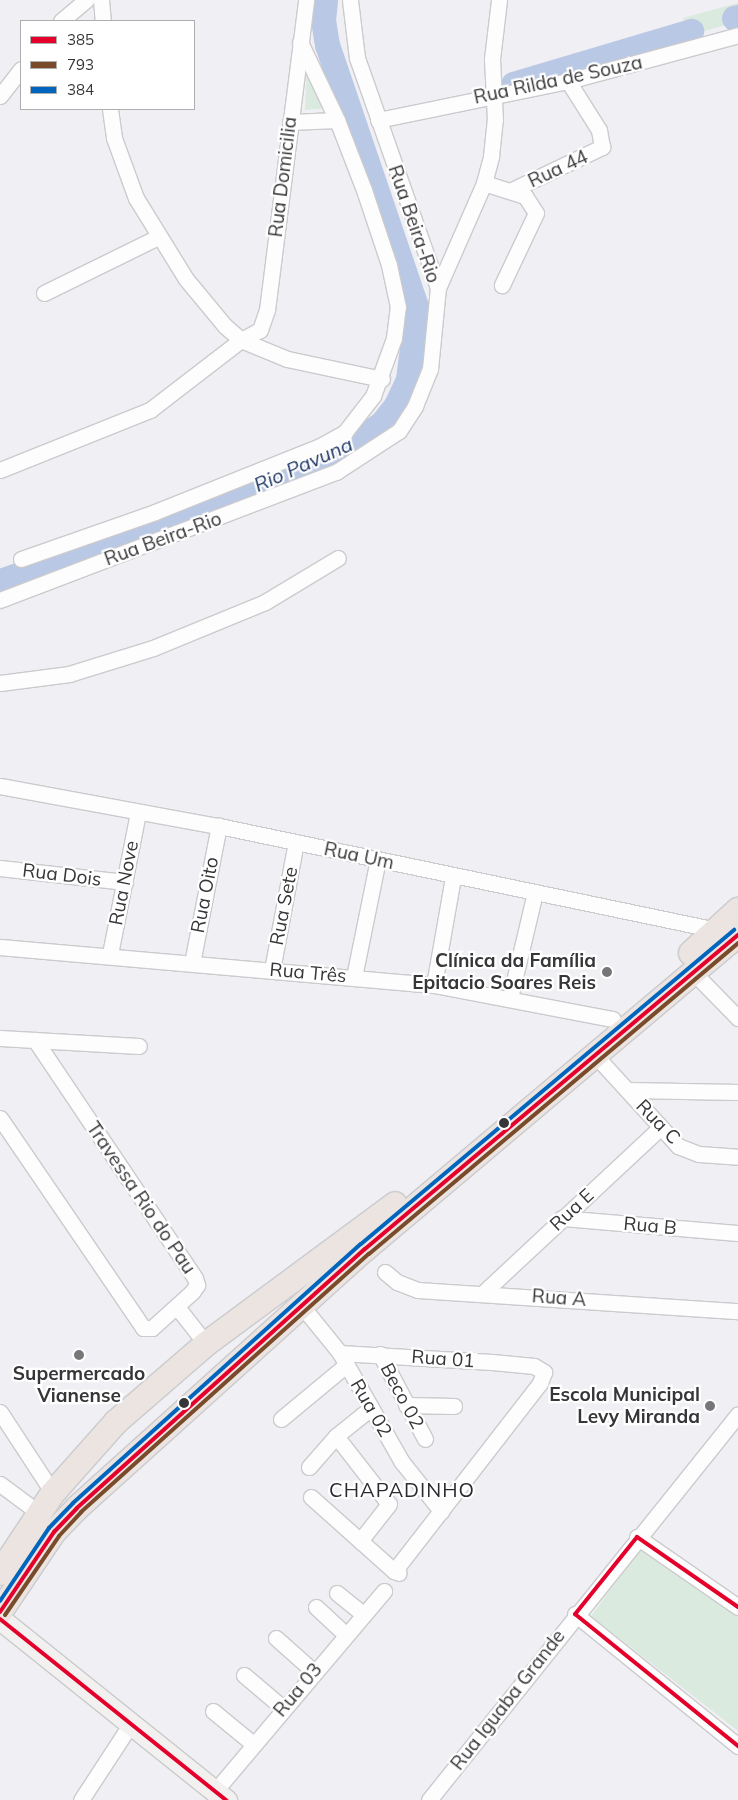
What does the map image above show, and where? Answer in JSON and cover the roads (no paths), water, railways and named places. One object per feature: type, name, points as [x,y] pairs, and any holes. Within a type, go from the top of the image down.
[{"type":"main road","points":[[0,1612],[54,1532],[194,1402],[302,1306],[692,971],[728,932],[738,910]]},
{"type":"main road","points":[[0,1573],[53,1493],[116,1422],[168,1374],[391,1207],[613,1019],[728,932]]},
{"type":"main road","points":[[168,1374],[167,1390],[170,1397],[184,1403],[194,1402]]},
{"type":"main road","points":[[116,1422],[131,1422],[138,1427],[142,1442],[138,1455]]},
{"type":"street","points":[[62,20],[86,0]]},
{"type":"street","points":[[101,0],[103,20]]},
{"type":"street","name":"Rua Domicilia","points":[[0,470],[150,410],[241,340],[260,330],[267,310],[306,0]]},
{"type":"street","name":"Rua Beira-Rio","points":[[0,600],[214,521],[336,472],[369,454],[399,431],[415,406],[430,369],[438,288],[356,58],[350,0]]},
{"type":"street","points":[[438,288],[484,183],[494,137],[493,37],[499,0]]},
{"type":"street","name":"Rua Rilda de Souza","points":[[378,120],[568,81],[738,34]]},
{"type":"street","points":[[21,559],[155,512],[320,446],[344,432],[362,413],[382,379],[398,307],[389,265],[338,120],[300,42]]},
{"type":"street","points":[[0,96],[20,70]]},
{"type":"street","name":"Rua 44","points":[[514,189],[602,147],[599,130],[568,81]]},
{"type":"street","points":[[110,110],[124,167],[158,237],[197,293],[241,340],[287,359],[382,379]]},
{"type":"street","points":[[290,122],[338,120]]},
{"type":"street","points":[[484,183],[514,189],[531,201],[536,213],[502,285]]},
{"type":"street","points":[[44,293],[158,237]]},
{"type":"street","points":[[0,683],[69,674],[153,648],[264,602],[338,558]]},
{"type":"street","name":"Rua Um","points":[[0,786],[138,813],[219,826],[378,859],[453,877],[728,932]]},
{"type":"street","name":"Rua Nove","points":[[110,954],[138,813]]},
{"type":"street","name":"Rua Oito","points":[[192,963],[219,826]]},
{"type":"street","name":"Rua Sete","points":[[272,970],[296,842]]},
{"type":"street","points":[[354,977],[378,859]]},
{"type":"street","name":"Rua Dois","points":[[0,868],[125,882]]},
{"type":"street","points":[[434,985],[453,877]]},
{"type":"street","points":[[510,998],[535,892]]},
{"type":"street","name":"Rua Três","points":[[0,947],[110,954],[434,985],[613,1019]]},
{"type":"street","points":[[692,971],[738,1018]]},
{"type":"street","points":[[0,1038],[139,1046]]},
{"type":"street","name":"Travessa Rio do Pau","points":[[0,1118],[143,1328],[152,1328],[198,1285],[36,1040]]},
{"type":"street","name":"Rua C","points":[[594,1054],[660,1128],[687,1150],[738,1157]]},
{"type":"street","points":[[628,1090],[738,1092]]},
{"type":"street","name":"Rua E","points":[[484,1292],[660,1128]]},
{"type":"street","name":"Rua B","points":[[562,1218],[738,1234]]},
{"type":"street","name":"Rua A","points":[[385,1272],[398,1282],[418,1290],[484,1292],[738,1312]]},
{"type":"street","name":"Rua 02","points":[[302,1306],[343,1359],[402,1462],[441,1511]]},
{"type":"street","points":[[176,1307],[206,1344]]},
{"type":"street","name":"Rua 01","points":[[343,1359],[380,1354],[534,1366],[544,1372],[540,1383],[441,1511]]},
{"type":"street","name":"Beco 02","points":[[380,1354],[425,1439]]},
{"type":"street","points":[[281,1419],[343,1359]]},
{"type":"street","points":[[406,1405],[454,1406]]},
{"type":"street","points":[[308,1466],[336,1436],[371,1408]]},
{"type":"street","points":[[0,1412],[53,1493]]},
{"type":"street","name":"Rua Iguaba Grande","points":[[429,1800],[575,1614],[738,1414]]},
{"type":"street","points":[[336,1436],[389,1504],[360,1541]]},
{"type":"street","points":[[0,1484],[39,1513]]},
{"type":"street","points":[[311,1497],[360,1541],[397,1569],[441,1511]]},
{"type":"street","points":[[637,1537],[738,1607]]},
{"type":"street","name":"Rua 03","points":[[220,1796],[252,1743],[362,1613],[384,1591]]},
{"type":"street","points":[[337,1593],[362,1613]]},
{"type":"street","points":[[316,1607],[345,1634]]},
{"type":"street","points":[[575,1614],[738,1746]]},
{"type":"street","points":[[0,1619],[220,1796]]},
{"type":"street","points":[[276,1638],[313,1671]]},
{"type":"street","points":[[244,1676],[283,1708]]},
{"type":"street","points":[[213,1712],[252,1743]]},
{"type":"street","points":[[81,1800],[130,1725]]},
{"type":"waterway","name":"Rio Pavuna","points":[[0,581],[187,514],[341,451],[382,423],[396,405],[408,379],[417,309],[327,45],[323,20],[325,0]]},
{"type":"waterway","points":[[734,18],[738,17]]},
{"type":"waterway","points":[[513,84],[691,31]]},
{"type":"place","name":"Clínica da Família Epitacio Soares Reis","points":[[607,972]]},
{"type":"place","name":"Supermercado Vianense","points":[[79,1355]]},
{"type":"place","name":"Escola Municipal Levy Miranda","points":[[710,1406]]},
{"type":"district","name":"CHAPADINHO","points":[[402,1489]]}]
